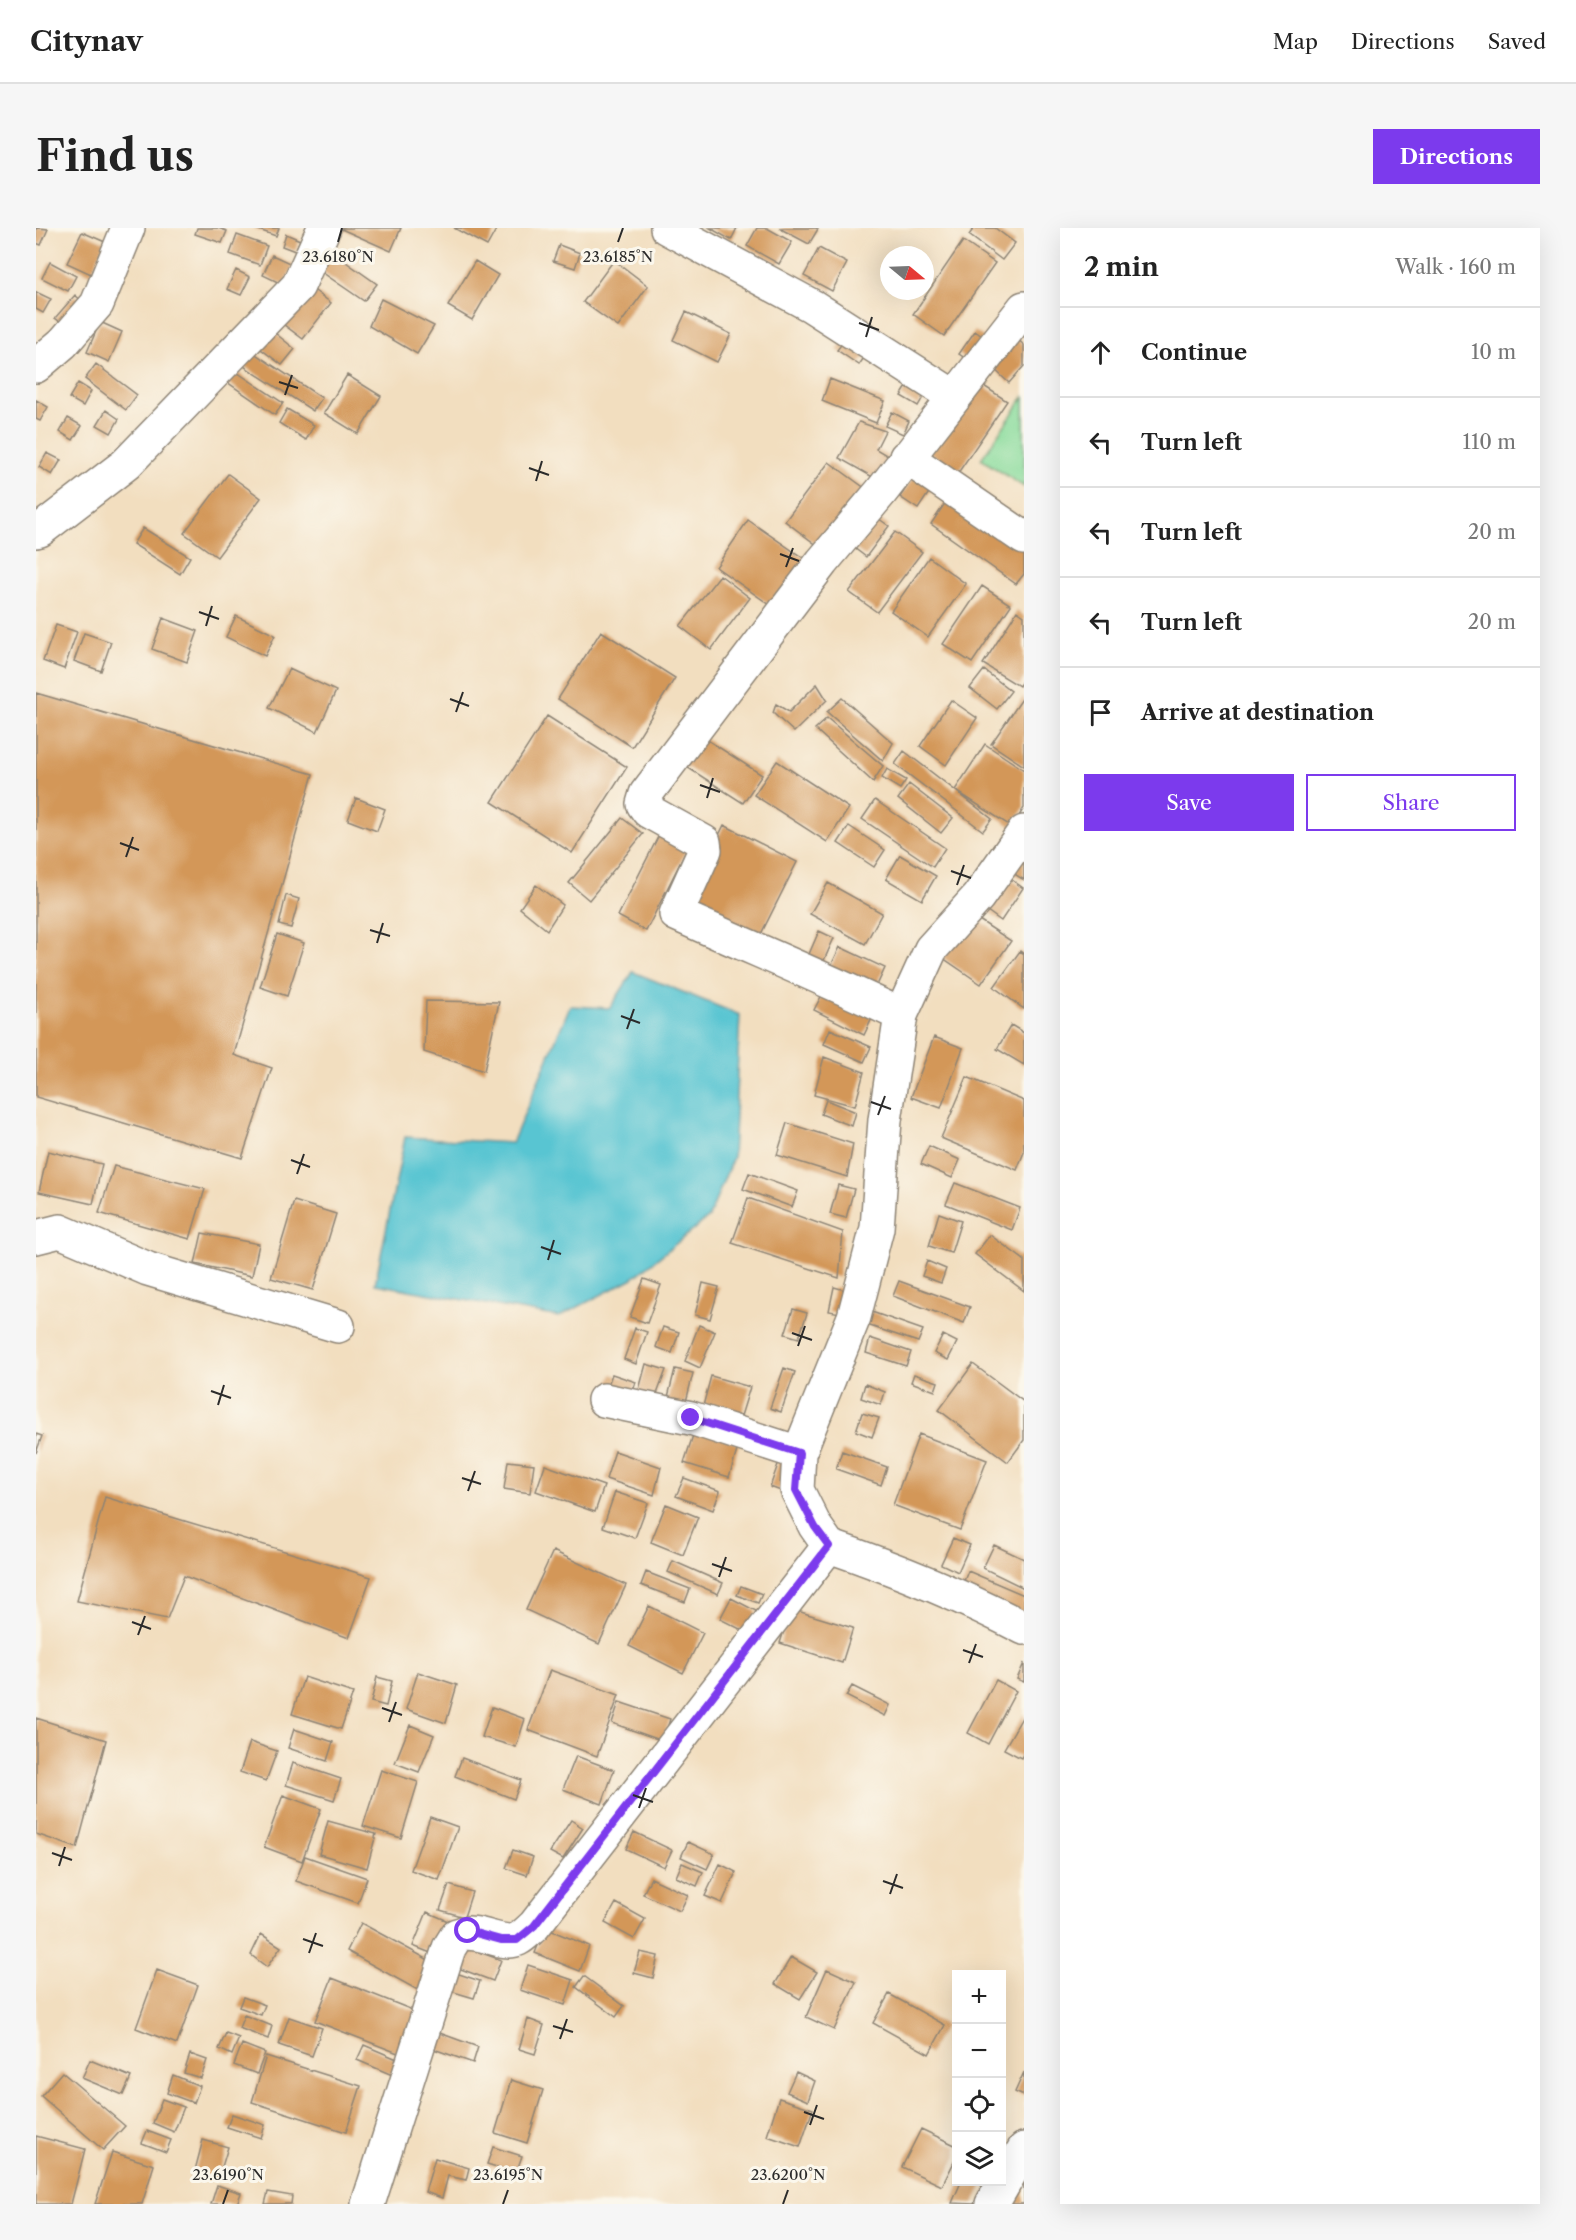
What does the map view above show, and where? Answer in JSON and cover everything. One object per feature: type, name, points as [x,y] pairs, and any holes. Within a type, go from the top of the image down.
[{"type":"street","points":[[36,366],[63,343],[97,304],[128,228]]},
{"type":"street","points":[[36,531],[126,464],[283,302],[298,286],[324,228]]},
{"type":"street","points":[[667,228],[812,306],[953,396]]},
{"type":"street","points":[[901,1015],[822,977],[774,959],[676,914],[705,850],[704,842],[648,811],[643,804],[645,794],[822,562],[881,492],[953,396],[1024,308]]},
{"type":"street","points":[[906,457],[1024,538]]},
{"type":"street","points":[[1024,832],[978,897],[931,949],[901,1015],[885,1120],[877,1228],[854,1317],[799,1453],[796,1490],[815,1527],[829,1546],[968,1599],[1024,1628]]},
{"type":"street","points":[[36,1237],[60,1231],[148,1269],[338,1326]]},
{"type":"street","points":[[604,1400],[691,1418],[799,1453]]},
{"type":"street","points":[[368,2204],[449,1948],[456,1935],[468,1931],[501,1940],[517,1940],[534,1926],[829,1546]]},
{"type":"street","points":[[992,2204],[1024,2149]]},
{"type":"green space","points":[[1024,397],[1024,487],[981,459]]},
{"type":"water","points":[[633,972],[740,1015],[733,1157],[709,1217],[633,1278],[559,1317],[375,1284],[405,1137],[512,1143],[570,1006],[610,1008]]},
{"type":"building","points":[[36,228],[48,229],[41,245],[36,243]]},
{"type":"building","points":[[197,228],[218,228],[227,231],[222,243],[195,234]]},
{"type":"building","points":[[253,228],[279,228],[276,236]]},
{"type":"building","points":[[339,228],[401,228],[391,251]]},
{"type":"building","points":[[454,228],[497,228],[487,246]]},
{"type":"building","points":[[710,228],[737,228],[731,240]]},
{"type":"building","points":[[757,228],[767,228],[792,242],[779,264],[747,246]]},
{"type":"building","points":[[779,228],[816,228],[818,229],[809,244]]},
{"type":"building","points":[[974,228],[995,228],[1015,243],[1002,260],[969,235]]},
{"type":"building","points":[[82,232],[105,242],[91,274],[67,263]]},
{"type":"building","points":[[286,234],[300,240],[295,251],[282,246]]},
{"type":"building","points":[[237,235],[267,246],[260,265],[230,254]]},
{"type":"building","points":[[963,241],[995,263],[944,336],[913,314],[923,300],[934,300],[934,283]]},
{"type":"building","points":[[559,245],[580,253],[575,268],[553,261]]},
{"type":"building","points":[[326,248],[377,284],[364,301],[313,266]]},
{"type":"building","points":[[819,248],[847,263],[832,291],[804,276]]},
{"type":"building","points":[[272,255],[294,265],[284,285],[263,275]]},
{"type":"building","points":[[614,260],[648,286],[618,327],[583,302]]},
{"type":"building","points":[[475,261],[498,275],[472,320],[448,306]]},
{"type":"building","points":[[50,262],[76,276],[68,291],[42,278]]},
{"type":"building","points":[[236,270],[250,277],[241,295],[227,289]]},
{"type":"building","points":[[311,288],[331,303],[303,339],[283,324]]},
{"type":"building","points":[[36,292],[51,299],[43,313],[36,309]]},
{"type":"building","points":[[75,295],[84,303],[66,326],[55,318]]},
{"type":"building","points":[[381,299],[434,326],[417,354],[369,326]]},
{"type":"building","points":[[686,312],[731,334],[717,362],[673,340]]},
{"type":"building","points":[[100,322],[122,332],[109,362],[87,352]]},
{"type":"building","points":[[270,329],[295,349],[282,365],[257,346]]},
{"type":"building","points":[[975,331],[986,339],[971,362],[959,354]]},
{"type":"building","points":[[1015,337],[1024,345],[1024,366],[1009,383],[990,365]]},
{"type":"building","points":[[846,338],[868,352],[859,365],[837,350]]},
{"type":"building","points":[[245,347],[322,398],[313,411],[236,361]]},
{"type":"building","points":[[96,364],[137,395],[126,410],[85,379]]},
{"type":"building","points":[[232,369],[283,403],[275,415],[224,380]]},
{"type":"building","points":[[347,375],[381,396],[358,434],[324,413]]},
{"type":"building","points":[[830,379],[885,401],[876,423],[822,401]]},
{"type":"building","points":[[973,379],[1007,401],[958,473],[926,450]]},
{"type":"building","points":[[910,382],[926,392],[918,406],[901,396]]},
{"type":"building","points":[[78,383],[91,391],[83,406],[69,398]]},
{"type":"building","points":[[36,400],[48,407],[40,421],[36,419]]},
{"type":"building","points":[[287,409],[314,425],[306,440],[279,423]]},
{"type":"building","points":[[106,410],[119,419],[111,433],[97,425]]},
{"type":"building","points":[[892,412],[909,421],[903,434],[885,426]]},
{"type":"building","points":[[68,418],[82,426],[73,440],[60,432]]},
{"type":"building","points":[[859,422],[885,431],[876,449],[888,456],[876,479],[839,458]]},
{"type":"building","points":[[47,453],[61,460],[52,475],[39,467]]},
{"type":"building","points":[[829,462],[866,489],[822,549],[785,521]]},
{"type":"building","points":[[916,473],[934,485],[918,509],[900,497]]},
{"type":"building","points":[[228,474],[261,498],[217,557],[184,533]]},
{"type":"building","points":[[952,493],[1024,544],[1024,574],[1016,584],[931,524]]},
{"type":"building","points":[[872,514],[889,526],[866,557],[849,544]]},
{"type":"building","points":[[748,520],[806,560],[773,607],[716,567]]},
{"type":"building","points":[[143,528],[190,557],[180,574],[133,544]]},
{"type":"building","points":[[895,532],[922,552],[877,612],[849,592]]},
{"type":"building","points":[[929,557],[966,584],[928,637],[891,611]]},
{"type":"building","points":[[720,575],[750,598],[711,650],[680,626]]},
{"type":"building","points":[[982,586],[1011,605],[972,663],[943,644]]},
{"type":"building","points":[[1017,611],[1024,616],[1024,678],[1019,686],[983,664]]},
{"type":"building","points":[[236,616],[275,635],[265,656],[226,637]]},
{"type":"building","points":[[163,618],[198,631],[187,662],[152,649]]},
{"type":"building","points":[[56,625],[77,632],[64,669],[43,661]]},
{"type":"building","points":[[601,631],[675,678],[632,747],[558,699]]},
{"type":"building","points":[[84,633],[111,642],[101,671],[74,661]]},
{"type":"building","points":[[289,669],[336,691],[317,732],[269,708]]},
{"type":"building","points":[[984,670],[1011,691],[997,709],[970,688]]},
{"type":"building","points":[[817,684],[827,700],[794,732],[773,713],[776,704],[789,712]]},
{"type":"building","points":[[36,693],[313,774],[234,1055],[272,1068],[242,1158],[36,1097]]},
{"type":"building","points":[[1024,696],[1024,766],[991,744]]},
{"type":"building","points":[[842,698],[893,743],[883,761],[827,712]]},
{"type":"building","points":[[951,700],[977,718],[946,765],[920,746]]},
{"type":"building","points":[[547,716],[627,767],[572,853],[492,802]]},
{"type":"building","points":[[827,718],[883,766],[873,782],[815,729]]},
{"type":"building","points":[[698,734],[762,775],[743,803],[679,762]]},
{"type":"building","points":[[985,744],[1024,770],[1024,808],[1012,827],[955,790]]},
{"type":"building","points":[[904,751],[992,819],[983,831],[895,764]]},
{"type":"building","points":[[777,761],[849,808],[827,842],[754,795]]},
{"type":"building","points":[[887,769],[906,780],[900,789],[882,778]]},
{"type":"building","points":[[909,784],[953,818],[941,833],[898,799]]},
{"type":"building","points":[[356,798],[385,809],[377,831],[348,820]]},
{"type":"building","points":[[875,800],[945,848],[933,867],[862,819]]},
{"type":"building","points":[[622,818],[643,834],[589,900],[569,883]]},
{"type":"building","points":[[724,825],[797,862],[758,940],[685,904]]},
{"type":"building","points":[[849,826],[885,850],[874,867],[838,843]]},
{"type":"building","points":[[659,835],[687,849],[646,931],[618,916]]},
{"type":"building","points":[[1024,838],[1024,880],[1005,868]]},
{"type":"building","points":[[900,855],[936,876],[922,900],[886,879]]},
{"type":"building","points":[[1001,872],[1023,888],[1001,921],[979,905]]},
{"type":"building","points":[[828,883],[882,913],[865,944],[810,914]]},
{"type":"building","points":[[536,885],[563,905],[547,930],[520,908]]},
{"type":"building","points":[[286,895],[299,899],[291,928],[279,925]]},
{"type":"building","points":[[973,916],[1011,941],[981,984],[943,958]]},
{"type":"building","points":[[819,931],[834,938],[821,967],[806,961]]},
{"type":"building","points":[[277,934],[304,943],[287,996],[260,987]]},
{"type":"building","points":[[840,947],[885,968],[873,994],[828,972]]},
{"type":"building","points":[[1020,951],[1024,954],[1024,1009],[994,987]]},
{"type":"building","points":[[824,991],[873,1016],[864,1035],[814,1010]]},
{"type":"building","points":[[426,1001],[499,1002],[484,1071],[424,1052]]},
{"type":"building","points":[[1011,1025],[1024,1033],[1024,1065],[997,1049]]},
{"type":"building","points":[[830,1029],[871,1047],[864,1062],[824,1044]]},
{"type":"building","points":[[934,1037],[963,1048],[941,1108],[911,1097]]},
{"type":"building","points":[[824,1057],[864,1072],[855,1106],[814,1095]]},
{"type":"building","points":[[967,1077],[1024,1101],[1024,1152],[1017,1170],[941,1138]]},
{"type":"building","points":[[826,1100],[856,1112],[852,1126],[821,1114]]},
{"type":"building","points":[[787,1123],[853,1144],[847,1177],[777,1155]]},
{"type":"building","points":[[929,1146],[960,1160],[952,1178],[921,1164]]},
{"type":"building","points":[[48,1151],[102,1164],[93,1204],[39,1192]]},
{"type":"building","points":[[114,1166],[205,1189],[190,1239],[99,1213]]},
{"type":"building","points":[[749,1173],[798,1191],[792,1207],[743,1189]]},
{"type":"building","points":[[955,1183],[1020,1208],[1012,1230],[946,1204]]},
{"type":"building","points":[[838,1185],[854,1189],[846,1218],[830,1214]]},
{"type":"building","points":[[748,1198],[843,1232],[839,1278],[732,1243]]},
{"type":"building","points":[[294,1201],[336,1214],[313,1290],[271,1278]]},
{"type":"building","points":[[939,1213],[961,1221],[951,1253],[929,1246]]},
{"type":"building","points":[[202,1233],[259,1244],[252,1276],[195,1264]]},
{"type":"building","points":[[990,1235],[1024,1260],[1024,1291],[975,1254]]},
{"type":"building","points":[[927,1261],[946,1269],[941,1283],[922,1276]]},
{"type":"building","points":[[644,1279],[661,1285],[647,1323],[630,1317]]},
{"type":"building","points":[[899,1281],[970,1307],[964,1323],[893,1296]]},
{"type":"building","points":[[703,1283],[719,1287],[710,1319],[695,1315]]},
{"type":"building","points":[[834,1287],[845,1290],[840,1313],[829,1311]]},
{"type":"building","points":[[793,1309],[807,1313],[799,1338],[785,1334]]},
{"type":"building","points":[[869,1311],[923,1330],[918,1342],[864,1324]]},
{"type":"building","points":[[699,1325],[715,1332],[700,1368],[685,1361]]},
{"type":"building","points":[[663,1327],[679,1332],[672,1353],[656,1347]]},
{"type":"building","points":[[635,1328],[647,1332],[636,1364],[624,1359]]},
{"type":"building","points":[[943,1335],[957,1342],[948,1360],[934,1353]]},
{"type":"building","points":[[870,1338],[911,1352],[906,1366],[866,1353]]},
{"type":"building","points":[[646,1364],[666,1370],[654,1402],[637,1397]]},
{"type":"building","points":[[973,1364],[1024,1402],[1024,1440],[1008,1462],[939,1410]]},
{"type":"building","points":[[784,1368],[795,1372],[781,1412],[770,1408]]},
{"type":"building","points":[[675,1369],[693,1373],[685,1406],[667,1401]]},
{"type":"building","points":[[612,1374],[636,1382],[631,1397],[607,1388]]},
{"type":"building","points":[[914,1374],[938,1382],[935,1391],[911,1382]]},
{"type":"building","points":[[711,1376],[750,1387],[741,1416],[703,1406]]},
{"type":"building","points":[[865,1384],[885,1392],[881,1405],[861,1398]]},
{"type":"building","points":[[862,1413],[879,1418],[872,1437],[856,1431]]},
{"type":"building","points":[[695,1429],[739,1444],[729,1477],[684,1463]]},
{"type":"building","points":[[36,1434],[42,1436],[36,1453]]},
{"type":"building","points":[[919,1434],[987,1460],[960,1530],[893,1505]]},
{"type":"building","points":[[615,1451],[661,1467],[654,1495],[606,1479]]},
{"type":"building","points":[[842,1451],[887,1467],[881,1485],[836,1469]]},
{"type":"building","points":[[781,1456],[792,1460],[781,1491],[770,1487]]},
{"type":"building","points":[[508,1461],[534,1464],[530,1493],[504,1489]]},
{"type":"building","points":[[545,1465],[604,1486],[595,1512],[536,1491]]},
{"type":"building","points":[[684,1478],[720,1491],[713,1510],[676,1496]]},
{"type":"building","points":[[615,1492],[648,1503],[635,1538],[603,1527]]},
{"type":"building","points":[[105,1497],[371,1577],[349,1638],[184,1576],[167,1619],[77,1601]]},
{"type":"building","points":[[666,1504],[698,1517],[683,1555],[651,1542]]},
{"type":"building","points":[[953,1538],[970,1545],[958,1572],[941,1564]]},
{"type":"building","points":[[994,1545],[1024,1559],[1024,1588],[983,1568]]},
{"type":"building","points":[[553,1551],[626,1585],[599,1644],[526,1610]]},
{"type":"building","points":[[673,1561],[723,1583],[718,1594],[668,1572]]},
{"type":"building","points":[[968,1571],[1024,1595],[1024,1618],[960,1591]]},
{"type":"building","points":[[646,1572],[690,1589],[685,1602],[641,1585]]},
{"type":"building","points":[[741,1586],[762,1594],[758,1603],[737,1595]]},
{"type":"building","points":[[731,1598],[756,1611],[746,1632],[720,1619]]},
{"type":"building","points":[[649,1606],[703,1633],[683,1673],[629,1646]]},
{"type":"building","points":[[791,1609],[853,1628],[842,1663],[780,1643]]},
{"type":"building","points":[[1024,1663],[1024,1682],[1017,1679]]},
{"type":"building","points":[[550,1670],[619,1695],[597,1756],[528,1730]]},
{"type":"building","points":[[418,1672],[457,1685],[446,1723],[406,1709]]},
{"type":"building","points":[[304,1677],[353,1693],[341,1729],[292,1714]]},
{"type":"building","points":[[377,1677],[392,1681],[386,1706],[371,1702]]},
{"type":"building","points":[[996,1680],[1016,1691],[988,1744],[968,1733]]},
{"type":"building","points":[[852,1686],[890,1705],[885,1716],[846,1696]]},
{"type":"building","points":[[619,1702],[670,1719],[663,1741],[612,1723]]},
{"type":"building","points":[[492,1707],[525,1719],[516,1747],[482,1737]]},
{"type":"building","points":[[1024,1714],[1024,1753],[1021,1758],[1004,1749]]},
{"type":"building","points":[[36,1718],[106,1740],[77,1848],[36,1834]]},
{"type":"building","points":[[410,1725],[434,1735],[419,1772],[395,1763]]},
{"type":"building","points":[[294,1729],[333,1742],[327,1761],[288,1748]]},
{"type":"building","points":[[250,1742],[277,1751],[266,1781],[240,1772]]},
{"type":"building","points":[[576,1756],[614,1770],[602,1804],[563,1789]]},
{"type":"building","points":[[462,1758],[521,1780],[514,1799],[455,1776]]},
{"type":"building","points":[[293,1763],[341,1779],[334,1800],[286,1785]]},
{"type":"building","points":[[381,1770],[418,1782],[401,1838],[363,1826]]},
{"type":"building","points":[[283,1795],[321,1809],[302,1861],[264,1847]]},
{"type":"building","points":[[430,1817],[458,1827],[439,1880],[411,1870]]},
{"type":"building","points":[[571,1820],[583,1828],[563,1859],[550,1852]]},
{"type":"building","points":[[328,1821],[376,1834],[367,1868],[319,1854]]},
{"type":"building","points":[[634,1832],[672,1850],[664,1867],[626,1849]]},
{"type":"building","points":[[688,1842],[714,1854],[707,1869],[681,1857]]},
{"type":"building","points":[[513,1850],[533,1857],[527,1875],[506,1868]]},
{"type":"building","points":[[305,1856],[367,1878],[358,1903],[296,1881]]},
{"type":"building","points":[[682,1863],[703,1872],[697,1886],[676,1877]]},
{"type":"building","points":[[720,1864],[736,1872],[722,1903],[705,1896]]},
{"type":"building","points":[[651,1878],[688,1895],[680,1911],[643,1894]]},
{"type":"building","points":[[449,1885],[472,1892],[464,1917],[440,1910]]},
{"type":"building","points":[[616,1903],[645,1919],[634,1939],[605,1923]]},
{"type":"building","points":[[427,1912],[455,1924],[441,1957],[413,1946]]},
{"type":"building","points":[[361,1923],[438,1965],[423,1993],[347,1951]]},
{"type":"building","points":[[545,1928],[589,1946],[580,1971],[535,1953]]},
{"type":"building","points":[[261,1934],[281,1947],[267,1967],[251,1955]]},
{"type":"building","points":[[457,1944],[501,1960],[493,1981],[450,1965]]},
{"type":"building","points":[[640,1952],[658,1956],[653,1978],[634,1973]]},
{"type":"building","points":[[791,1957],[817,1972],[800,1999],[775,1984]]},
{"type":"building","points":[[528,1965],[573,1980],[565,2005],[520,1990]]},
{"type":"building","points":[[827,1969],[856,1982],[834,2030],[806,2017]]},
{"type":"building","points":[[157,1970],[198,1985],[177,2044],[136,2028]]},
{"type":"building","points":[[453,1972],[480,1981],[474,1998],[447,1990]]},
{"type":"building","points":[[584,1976],[624,2006],[616,2017],[576,1987]]},
{"type":"building","points":[[332,1978],[420,2013],[403,2055],[315,2021]]},
{"type":"building","points":[[889,1994],[945,2025],[929,2054],[873,2023]]},
{"type":"building","points":[[243,1997],[265,2005],[261,2015],[239,2007]]},
{"type":"building","points":[[244,2015],[272,2026],[268,2039],[239,2028]]},
{"type":"building","points":[[289,2017],[322,2028],[312,2056],[279,2045]]},
{"type":"building","points":[[528,2019],[544,2025],[535,2054],[519,2049]]},
{"type":"building","points":[[437,2032],[478,2047],[473,2063],[431,2048]]},
{"type":"building","points":[[226,2033],[239,2038],[232,2055],[219,2049]]},
{"type":"building","points":[[242,2044],[265,2053],[257,2074],[234,2065]]},
{"type":"building","points":[[364,2045],[404,2062],[397,2077],[357,2060]]},
{"type":"building","points":[[190,2054],[207,2060],[201,2078],[184,2073]]},
{"type":"building","points":[[266,2056],[361,2086],[346,2132],[252,2102]]},
{"type":"building","points":[[90,2060],[131,2077],[123,2095],[82,2078]]},
{"type":"building","points":[[62,2072],[125,2126],[103,2150],[41,2096]]},
{"type":"building","points":[[796,2072],[815,2081],[808,2101],[787,2092]]},
{"type":"building","points":[[1024,2072],[1024,2096],[1015,2092]]},
{"type":"building","points":[[173,2075],[200,2086],[194,2103],[167,2093]]},
{"type":"building","points":[[511,2080],[543,2090],[527,2143],[495,2133]]},
{"type":"building","points":[[779,2098],[813,2109],[800,2147],[767,2136]]},
{"type":"building","points":[[162,2099],[184,2107],[174,2132],[153,2123]]},
{"type":"building","points":[[232,2114],[265,2125],[261,2138],[227,2127]]},
{"type":"building","points":[[921,2129],[952,2144],[952,2166],[942,2186],[902,2167]]},
{"type":"building","points":[[147,2131],[171,2140],[166,2152],[142,2143]]},
{"type":"building","points":[[36,2136],[85,2149],[71,2204],[36,2204]]},
{"type":"building","points":[[203,2140],[228,2147],[218,2180],[194,2174]]},
{"type":"building","points":[[493,2147],[522,2156],[516,2173],[487,2164]]},
{"type":"building","points":[[112,2152],[154,2165],[142,2204],[95,2204]]},
{"type":"building","points":[[435,2158],[469,2168],[466,2180],[448,2176],[442,2198],[425,2192]]},
{"type":"building","points":[[1024,2169],[1024,2204],[1004,2204]]},
{"type":"building","points":[[217,2185],[241,2193],[237,2204],[211,2204]]},
{"type":"building","points":[[959,2186],[982,2186],[974,2204],[952,2203]]},
{"type":"building","points":[[268,2192],[292,2196],[291,2204],[265,2204]]},
{"type":"route","points":[[468,1931],[501,1940],[517,1940],[534,1926],[829,1546],[815,1527],[796,1490],[799,1453],[691,1418]]}]
